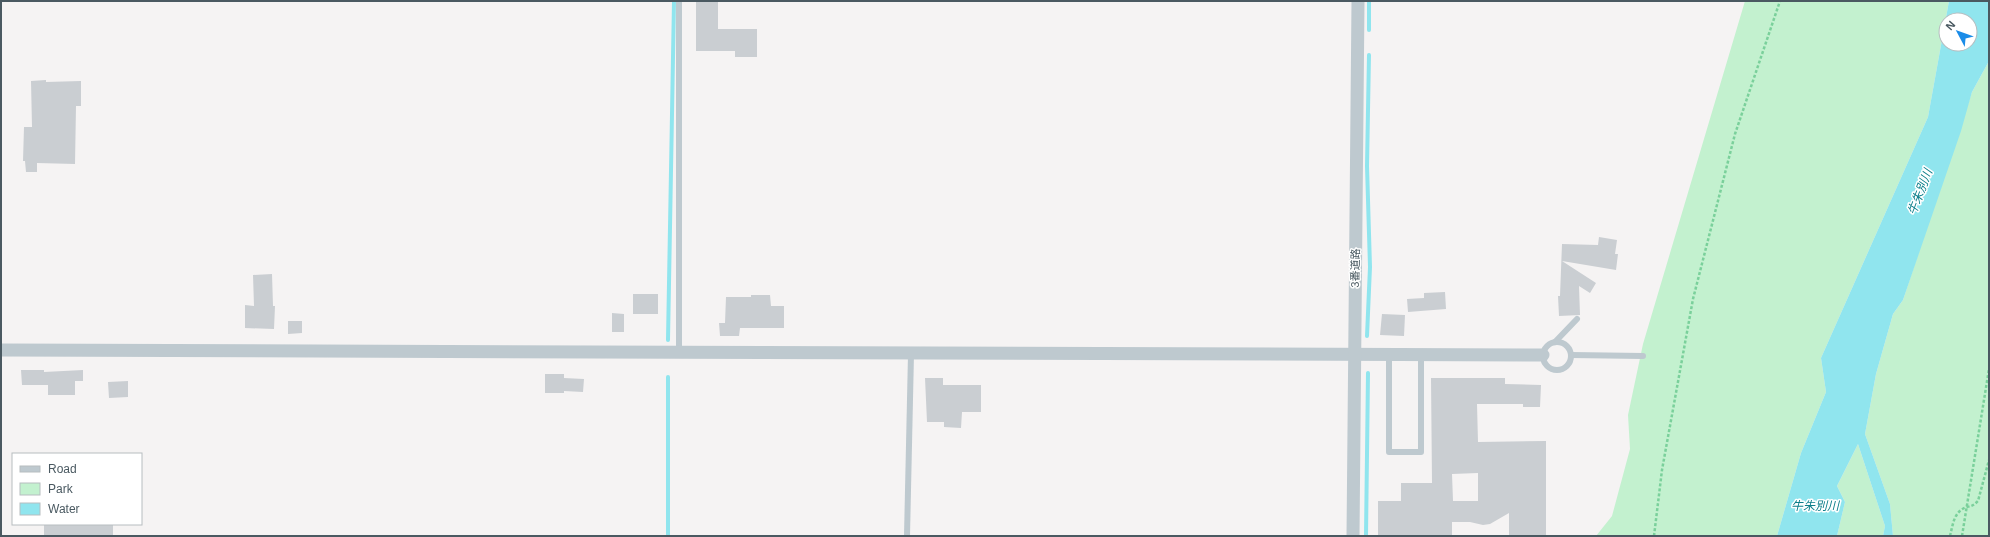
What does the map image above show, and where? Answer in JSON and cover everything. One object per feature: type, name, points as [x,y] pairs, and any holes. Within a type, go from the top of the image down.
[{"type":"street","name":"3番道路","points":[[1353,536],[1358,1]]},
{"type":"street","points":[[1,350],[1543,355]]},
{"type":"lane","points":[[679,1],[679,353]]},
{"type":"lane","points":[[1555,342],[1564,344],[1570,350],[1571,355],[1571,360],[1566,367],[1557,370],[1548,367],[1543,360],[1546,346],[1555,342],[1577,319]]},
{"type":"lane","points":[[907,536],[911,354]]},
{"type":"lane","points":[[1389,355],[1389,452],[1421,452],[1421,355]]},
{"type":"lane","points":[[1571,355],[1644,356]]},
{"type":"path","points":[[1654,536],[1662,470],[1693,299],[1735,134],[1780,1]]},
{"type":"path","points":[[1962,536],[1965,508],[1989,368]]},
{"type":"path","points":[[1950,536],[1956,514],[1965,508],[1973,506],[1978,501],[1989,460]]},
{"type":"green space","points":[[1745,1],[1949,1],[1947,12],[1938,12],[1938,52],[1940,52],[1928,117],[1821,358],[1826,392],[1801,453],[1777,536],[1596,536],[1612,516],[1630,449],[1628,415],[1643,344]]},
{"type":"green space","points":[[1989,61],[1989,536],[1893,536],[1890,504],[1865,434],[1876,374],[1893,314],[1903,300],[1972,92]]},
{"type":"green space","points":[[1858,444],[1885,526],[1883,536],[1837,536],[1845,502],[1837,486]]},
{"type":"water","name":"牛朱別川","points":[[1949,1],[1989,1],[1989,61],[1972,92],[1961,131],[1903,300],[1893,314],[1876,374],[1865,434],[1890,504],[1893,536],[1883,536],[1885,526],[1858,444],[1837,486],[1845,502],[1837,536],[1777,536],[1801,453],[1826,392],[1821,358],[1928,117],[1940,52],[1978,52],[1978,12],[1947,12]]},
{"type":"building","points":[[696,2],[718,2],[718,29],[757,29],[757,57],[735,57],[735,51],[696,51]]},
{"type":"building","points":[[46,80],[46,82],[81,81],[81,106],[76,106],[75,164],[37,163],[37,172],[26,172],[25,161],[23,161],[24,127],[32,127],[31,81]]},
{"type":"building","points":[[1599,237],[1617,240],[1615,254],[1618,254],[1616,270],[1562,261],[1596,283],[1590,293],[1579,286],[1580,315],[1559,316],[1558,296],[1560,296],[1562,244],[1598,245]]},
{"type":"building","points":[[272,274],[273,306],[275,306],[274,329],[245,328],[245,305],[254,306],[253,275]]},
{"type":"building","points":[[1445,292],[1446,309],[1408,312],[1407,299],[1424,298],[1424,293]]},
{"type":"building","points":[[633,294],[658,294],[658,314],[633,314]]},
{"type":"building","points":[[751,295],[770,295],[771,306],[784,306],[784,328],[740,328],[739,336],[720,336],[719,323],[725,323],[726,297],[751,297]]},
{"type":"building","points":[[612,313],[624,314],[624,332],[612,332]]},
{"type":"building","points":[[1382,314],[1405,315],[1404,336],[1380,335]]},
{"type":"building","points":[[288,321],[302,321],[302,333],[288,334]]},
{"type":"building","points":[[21,370],[44,370],[44,372],[83,370],[83,381],[75,381],[75,395],[48,395],[48,385],[22,385]]},
{"type":"building","points":[[545,374],[564,374],[564,378],[584,379],[583,392],[564,391],[564,393],[545,393]]},
{"type":"building","points":[[925,378],[943,378],[943,385],[981,385],[981,412],[962,412],[961,428],[944,427],[944,422],[927,422]]},
{"type":"building","points":[[1431,378],[1505,378],[1505,384],[1541,385],[1540,407],[1523,407],[1523,404],[1477,404],[1478,442],[1546,441],[1546,536],[1509,536],[1509,513],[1490,524],[1483,525],[1470,522],[1452,522],[1452,536],[1378,536],[1378,501],[1401,501],[1401,483],[1432,483]],"holes":[[[1478,473],[1478,501],[1453,501],[1452,474]]]},
{"type":"building","points":[[128,381],[128,397],[109,398],[108,382]]},
{"type":"building","points":[[44,525],[113,525],[113,536],[44,536]]},
{"type":"waterway","points":[[668,340],[674,1]]},
{"type":"waterway","points":[[1369,1],[1369,30]]},
{"type":"waterway","points":[[1367,336],[1370,267],[1367,166],[1369,55]]},
{"type":"waterway","points":[[1366,536],[1368,373]]},
{"type":"waterway","points":[[668,377],[668,536]]}]
